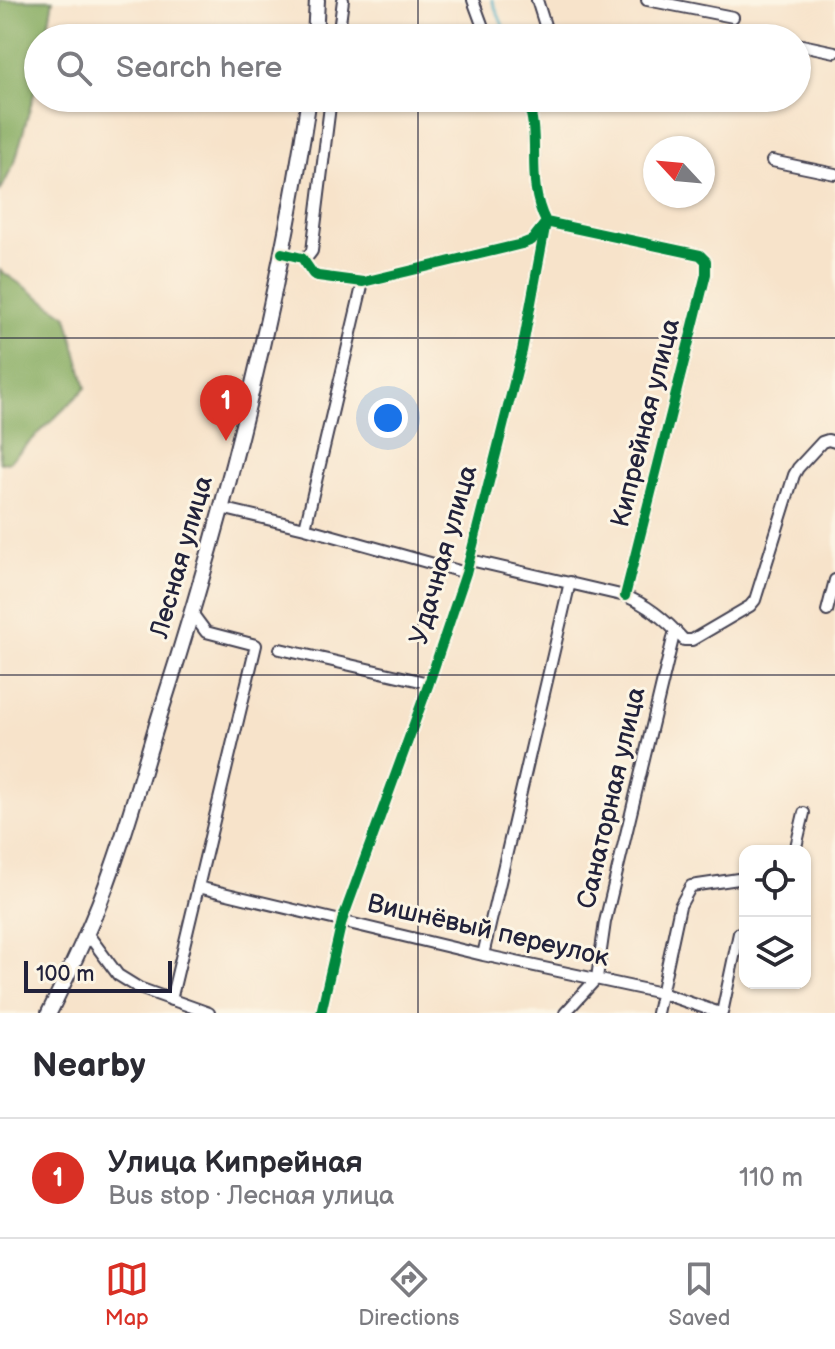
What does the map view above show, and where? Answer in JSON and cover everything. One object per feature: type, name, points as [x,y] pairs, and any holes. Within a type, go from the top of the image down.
[{"type":"main road","points":[[316,24],[317,0]]},
{"type":"main road","name":"Лесная улица","points":[[49,1013],[87,933],[116,857],[192,613],[242,431],[282,253],[307,112]]},
{"type":"street","points":[[340,24],[343,0]]},
{"type":"street","points":[[473,0],[482,24]]},
{"type":"street","points":[[537,0],[545,24]]},
{"type":"street","points":[[647,0],[733,17]]},
{"type":"street","points":[[811,47],[835,52]]},
{"type":"street","points":[[282,253],[302,258],[312,251],[329,112]]},
{"type":"street","name":"Удачная улица","points":[[321,1013],[342,921],[429,683],[470,560],[522,351],[546,222],[534,187],[531,112]]},
{"type":"street","points":[[772,161],[835,174]]},
{"type":"street","points":[[302,258],[313,274],[318,276],[363,282],[522,244],[532,240],[546,222]]},
{"type":"street","name":"Кипрейная улица","points":[[546,222],[700,255],[706,261],[706,274],[625,596]]},
{"type":"street","points":[[305,528],[363,282]]},
{"type":"street","points":[[470,560],[625,596],[660,616],[684,640],[692,640],[755,600],[798,468],[822,442],[835,442]]},
{"type":"street","points":[[221,508],[466,573]]},
{"type":"street","points":[[827,611],[835,580]]},
{"type":"street","points":[[483,955],[570,582]]},
{"type":"street","points":[[171,1000],[256,645],[206,632],[192,613]]},
{"type":"street","name":"Санаторная улица","points":[[597,978],[605,922],[675,630]]},
{"type":"street","points":[[280,649],[429,683]]},
{"type":"street","points":[[796,845],[804,813]]},
{"type":"street","points":[[657,1013],[680,906],[691,886],[739,879]]},
{"type":"street","name":"Вишнёвый переулок","points":[[198,887],[483,955],[661,993],[721,1013]]},
{"type":"street","points":[[87,933],[118,975],[139,988],[209,1013]]},
{"type":"street","points":[[721,1013],[739,933]]},
{"type":"street","points":[[565,1013],[597,978]]},
{"type":"green space","points":[[0,0],[53,0],[49,24],[24,24],[24,112],[29,112],[15,162],[0,192]]},
{"type":"green space","points":[[0,270],[67,316],[86,388],[9,462],[0,463]]},
{"type":"waterway","points":[[492,0],[502,24]]},
{"type":"cycle path","points":[[321,1013],[342,921],[466,573],[522,351],[546,222],[536,190],[531,112]]},
{"type":"cycle path","points":[[282,253],[302,258],[313,274],[318,276],[363,282],[522,244],[532,240],[546,222],[700,255],[706,261],[706,274],[625,596]]},
{"type":"place","name":"Улица Кипрейная","points":[[226,441]]}]
